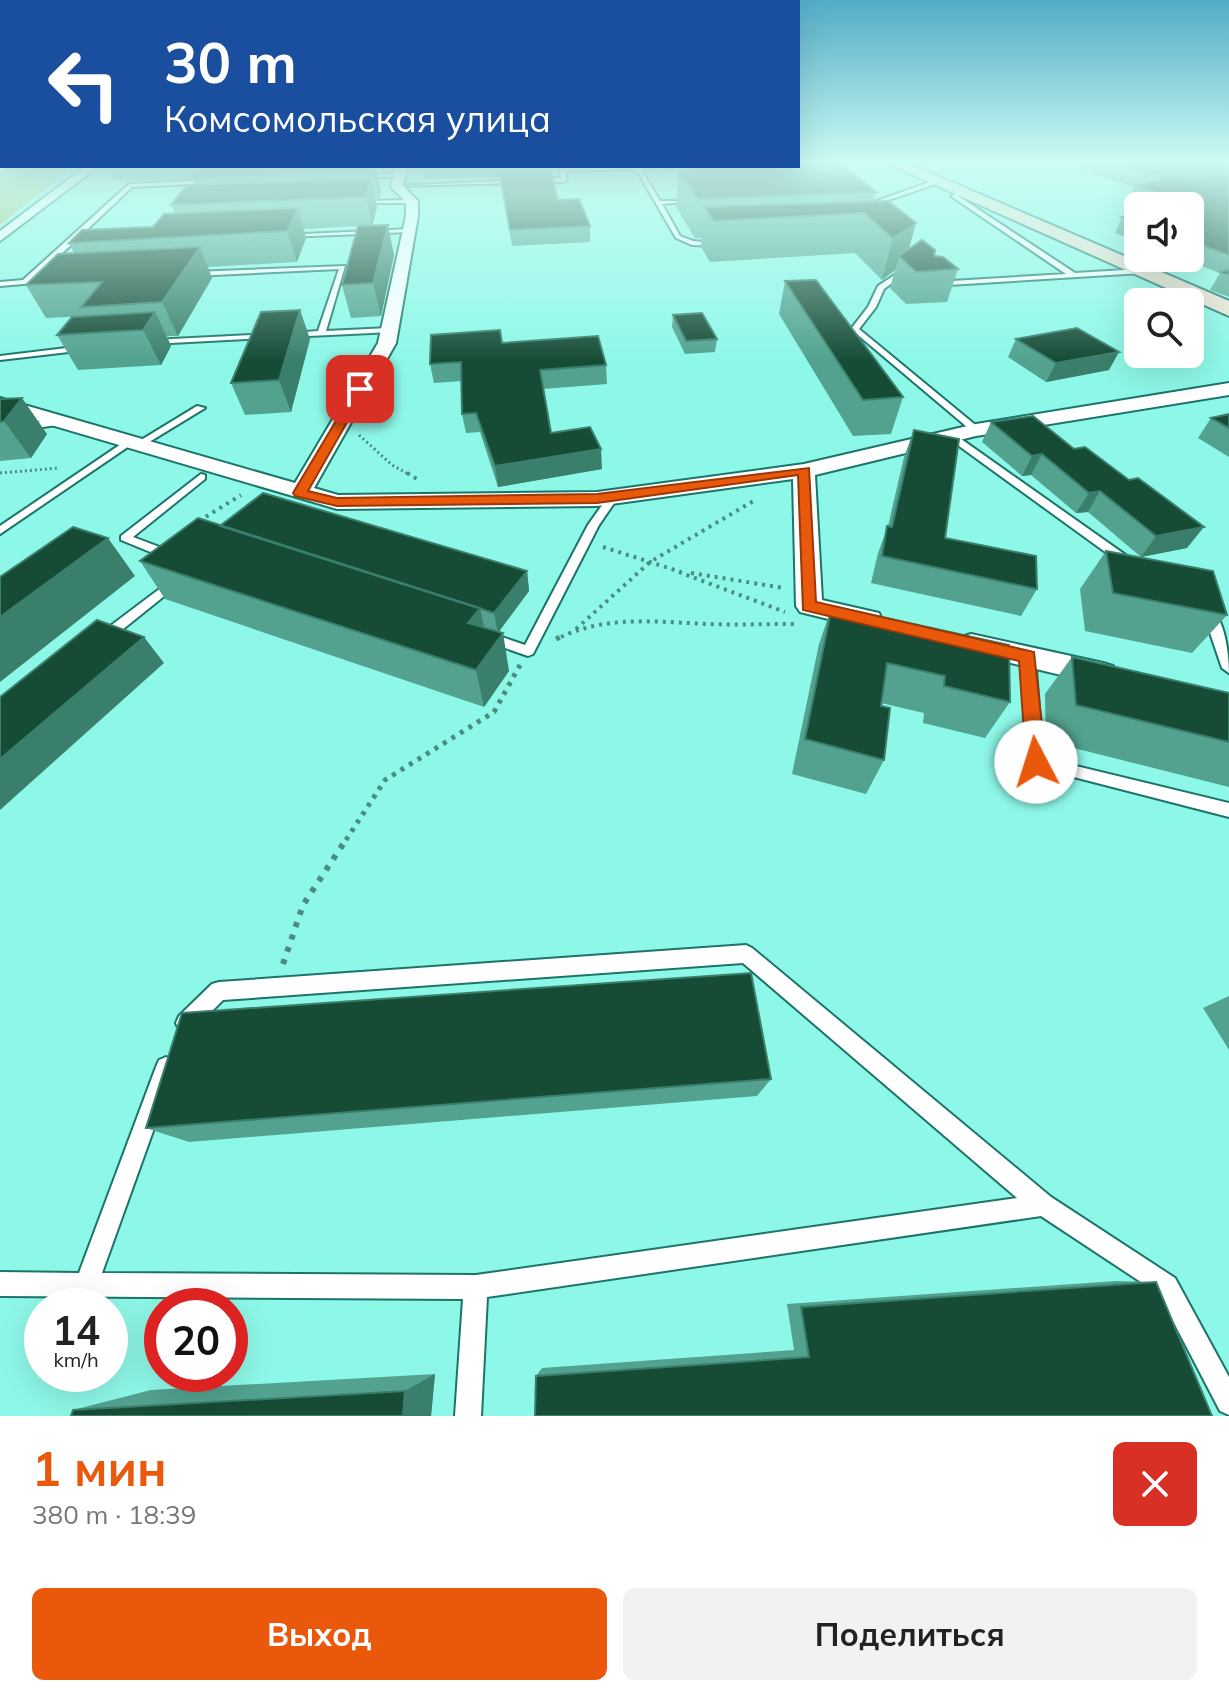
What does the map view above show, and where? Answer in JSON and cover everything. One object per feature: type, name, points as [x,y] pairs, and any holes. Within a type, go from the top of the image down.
[{"type":"street","points":[[1045,229],[1124,263]]},
{"type":"street","points":[[289,494],[387,343],[409,230]]},
{"type":"street","points":[[1144,272],[1229,309]]},
{"type":"street","points":[[0,404],[261,482],[289,494],[337,502],[614,496],[804,471],[976,430],[1229,389]]},
{"type":"street","points":[[804,471],[809,606],[896,626]]},
{"type":"street","points":[[940,637],[1136,682]]},
{"type":"lane","points":[[25,282],[84,229]]},
{"type":"lane","points":[[672,229],[684,241],[702,245],[732,243]]},
{"type":"lane","points":[[1004,229],[1073,275]]},
{"type":"lane","points":[[285,235],[409,230]]},
{"type":"lane","points":[[68,244],[99,243]]},
{"type":"lane","points":[[913,257],[912,265],[881,288],[872,307],[855,329],[976,430]]},
{"type":"lane","points":[[184,275],[343,267],[321,333]]},
{"type":"lane","points":[[929,284],[1125,272]]},
{"type":"lane","points":[[0,284],[57,281]]},
{"type":"lane","points":[[135,343],[389,330]]},
{"type":"lane","points":[[0,358],[89,347]]},
{"type":"lane","points":[[0,531],[96,465],[200,408]]},
{"type":"lane","points":[[0,430],[61,422]]},
{"type":"lane","points":[[951,436],[1142,573]]},
{"type":"lane","points":[[182,560],[125,538],[201,477]]},
{"type":"lane","points":[[469,632],[528,651],[585,542],[614,496]]},
{"type":"lane","points":[[86,652],[184,574]]},
{"type":"lane","points":[[1203,595],[1229,668]]},
{"type":"lane","points":[[1028,657],[1036,762],[1229,810]]},
{"type":"lane","points":[[86,1284],[180,1028],[219,991],[746,954],[1043,1205],[1167,1286],[1229,1402]]},
{"type":"lane","points":[[0,1284],[476,1287],[1043,1205]]},
{"type":"lane","points":[[468,1416],[476,1287]]},
{"type":"path","points":[[352,424],[376,452],[426,483]]},
{"type":"path","points":[[0,473],[96,465]]},
{"type":"path","points":[[194,524],[261,482]]},
{"type":"path","points":[[573,631],[650,562],[765,494]]},
{"type":"path","points":[[274,987],[303,905],[385,780],[494,712],[528,651],[573,631],[640,619],[708,624],[801,624],[783,610],[585,542]]},
{"type":"path","points":[[679,572],[808,592]]},
{"type":"building","points":[[104,229],[288,229],[69,243],[82,230]]},
{"type":"building","points":[[357,229],[387,229],[373,283],[342,285]]},
{"type":"building","points":[[883,229],[907,229],[893,238]]},
{"type":"building","points":[[1204,229],[1229,229],[1229,255],[1204,246]]},
{"type":"building","points":[[922,240],[935,250],[934,256],[943,257],[958,269],[916,272],[899,256]]},
{"type":"building","points":[[200,247],[162,302],[81,307],[102,282],[26,285],[58,254]]},
{"type":"building","points":[[816,280],[903,397],[863,400],[785,281]]},
{"type":"building","points":[[300,310],[279,380],[231,383],[261,312]]},
{"type":"building","points":[[155,312],[143,330],[57,335],[72,317]]},
{"type":"building","points":[[702,313],[717,339],[686,341],[673,315]]},
{"type":"building","points":[[1077,328],[1119,352],[1056,363],[1016,339]]},
{"type":"building","points":[[500,330],[502,343],[598,336],[606,365],[540,370],[551,433],[590,427],[601,449],[495,466],[476,413],[462,414],[461,362],[430,364],[431,335]]},
{"type":"building","points":[[22,398],[4,421],[0,422],[0,399]]},
{"type":"building","points":[[1229,414],[1229,428],[1211,418]]},
{"type":"building","points":[[1033,416],[1074,449],[1085,447],[1129,480],[1138,478],[1204,527],[1156,536],[1100,491],[1089,493],[1042,454],[1032,456],[991,422]]},
{"type":"building","points":[[914,430],[959,439],[945,538],[1036,556],[1037,589],[882,556],[887,526],[892,527]]},
{"type":"building","points":[[263,493],[527,571],[494,613],[220,526]]},
{"type":"building","points":[[198,518],[480,608],[468,623],[503,633],[476,670],[140,561]]},
{"type":"building","points":[[73,527],[108,538],[0,617],[0,577]]},
{"type":"building","points":[[1106,551],[1213,571],[1227,615],[1113,593]]},
{"type":"building","points":[[832,606],[1009,645],[1010,702],[944,686],[945,676],[887,663],[881,706],[890,708],[884,760],[805,739]]},
{"type":"building","points":[[97,620],[144,637],[0,759],[0,697]]},
{"type":"building","points":[[1072,657],[1229,693],[1229,742],[1076,705]]},
{"type":"building","points":[[751,973],[771,1079],[146,1128],[182,1013]]},
{"type":"building","points":[[1156,1282],[1212,1416],[535,1416],[536,1376],[809,1357],[801,1307]]},
{"type":"building","points":[[405,1391],[403,1416],[71,1416],[73,1410]]},
{"type":"route","points":[[360,389],[300,493],[337,502],[597,499],[804,471],[809,606],[1028,657],[1036,762]]}]
